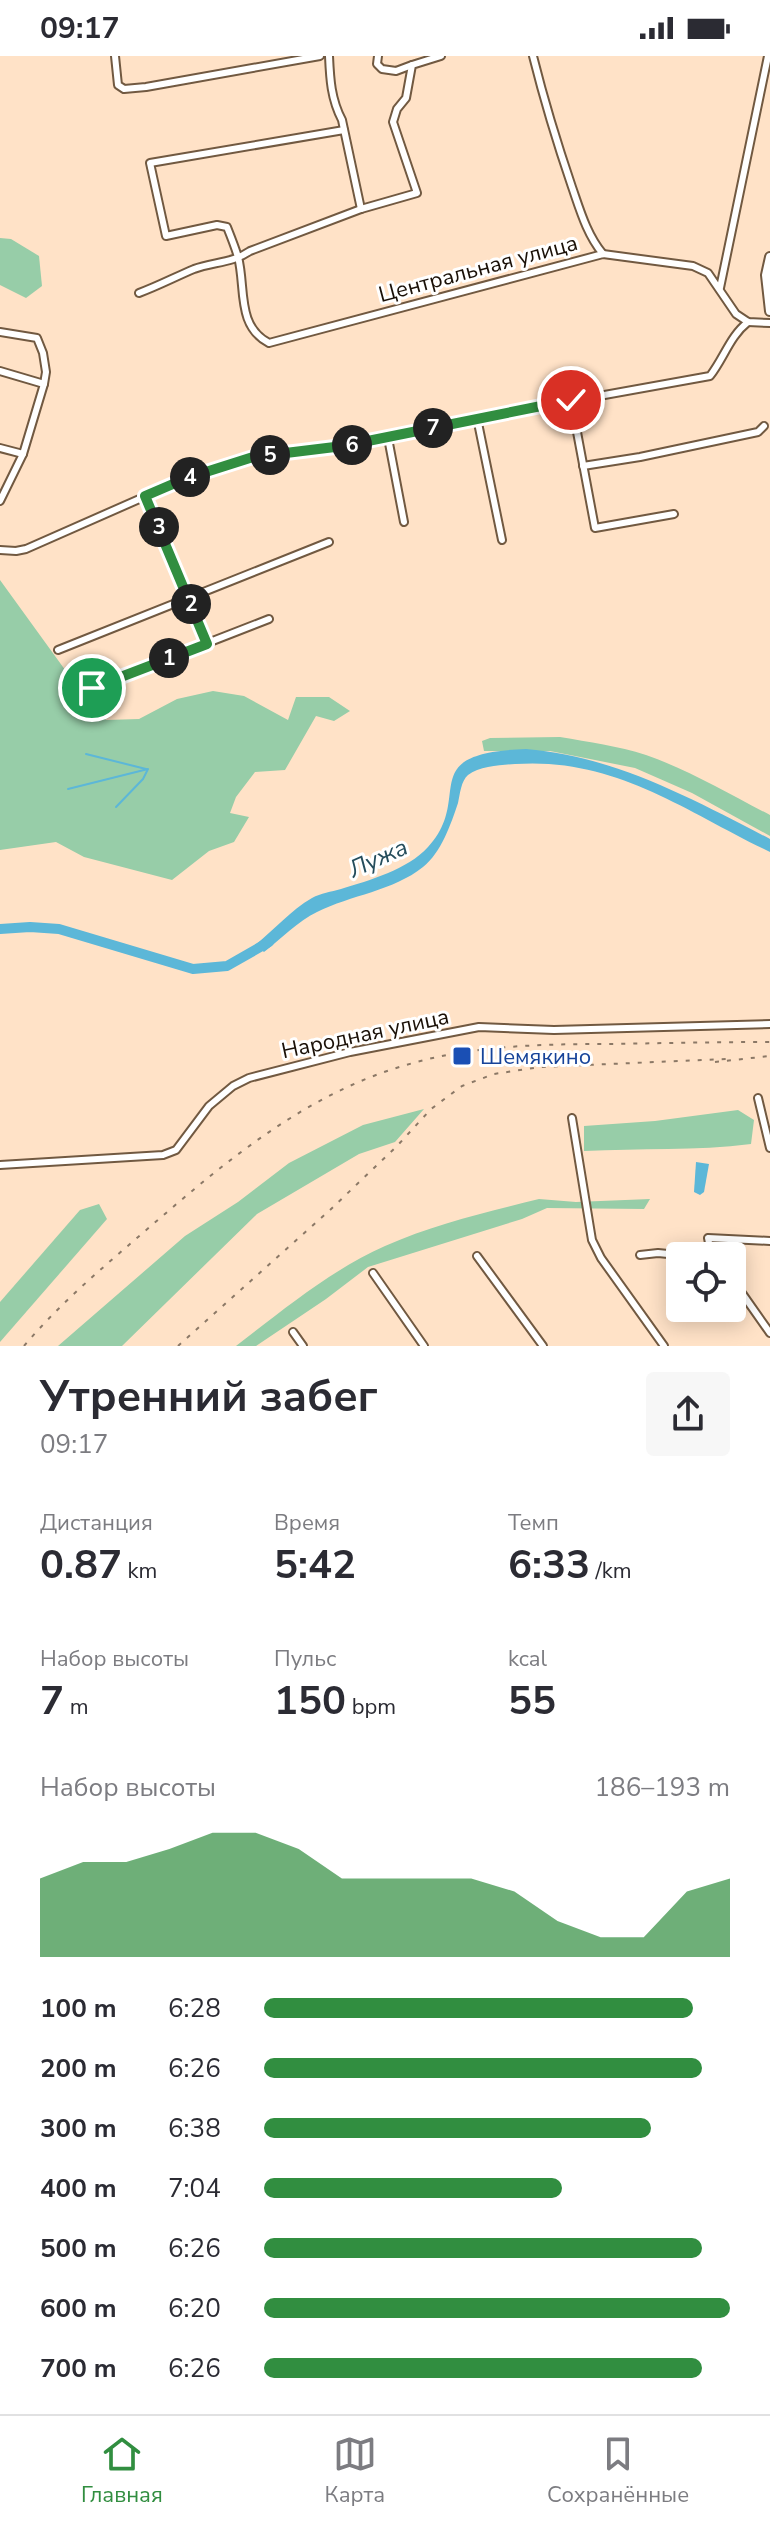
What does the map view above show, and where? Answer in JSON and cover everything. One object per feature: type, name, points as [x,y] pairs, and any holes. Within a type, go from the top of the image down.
[{"type":"street","points":[[115,56],[118,85],[124,89],[320,56]]},
{"type":"street","points":[[329,56],[330,83],[361,209]]},
{"type":"street","points":[[378,56],[377,64],[382,69],[396,71],[441,56]]},
{"type":"street","points":[[533,56],[550,125],[575,196],[593,242],[603,254]]},
{"type":"street","points":[[720,288],[768,56]]},
{"type":"street","points":[[139,293],[192,270],[239,259],[250,251],[361,209],[417,193],[393,122],[397,109],[406,98],[412,65]]},
{"type":"street","points":[[239,259],[227,227],[217,225],[166,236],[150,163],[344,130]]},
{"type":"street","name":"Центральная улица","points":[[239,259],[243,306],[253,331],[269,343],[603,254],[693,266],[708,273],[736,314],[748,322]]},
{"type":"street","points":[[770,257],[766,275],[770,311]]},
{"type":"street","points":[[0,550],[26,549],[145,496],[253,457],[388,438],[477,418],[710,376],[736,331],[748,322],[770,323]]},
{"type":"street","points":[[0,332],[37,338],[46,372],[23,454],[0,501]]},
{"type":"street","points":[[0,371],[44,384]]},
{"type":"street","points":[[571,400],[595,528],[674,514]]},
{"type":"street","points":[[477,418],[502,540]]},
{"type":"street","points":[[583,466],[758,432],[764,426]]},
{"type":"street","points":[[388,438],[404,522]]},
{"type":"street","points":[[0,448],[23,454]]},
{"type":"street","points":[[145,496],[207,644]]},
{"type":"street","points":[[58,650],[329,542]]},
{"type":"street","points":[[92,688],[269,619]]},
{"type":"street","name":"Народная улица","points":[[0,1165],[163,1155],[176,1150],[220,1095],[249,1078],[350,1052],[479,1027],[554,1030],[770,1024]]},
{"type":"street","points":[[758,1098],[770,1147]]},
{"type":"street","points":[[572,1118],[596,1249],[664,1346]]},
{"type":"street","points":[[709,1242],[708,1238],[770,1241]]},
{"type":"street","points":[[640,1255],[666,1254]]},
{"type":"street","points":[[477,1256],[543,1346]]},
{"type":"street","points":[[373,1273],[424,1346]]},
{"type":"street","points":[[746,1299],[770,1333]]},
{"type":"street","points":[[293,1332],[303,1346]]},
{"type":"green space","points":[[0,238],[11,239],[39,256],[42,286],[26,298],[0,285]]},
{"type":"green space","points":[[0,580],[76,685],[106,720],[139,719],[177,699],[213,691],[244,696],[288,720],[296,697],[329,697],[350,711],[334,721],[316,716],[285,770],[255,772],[236,797],[230,813],[249,817],[234,842],[209,851],[172,880],[84,857],[56,842],[0,850]]},
{"type":"green space","points":[[560,737],[635,752],[693,775],[770,815],[770,836],[692,793],[635,768],[550,751],[484,751],[482,741],[490,738]]},
{"type":"green space","points":[[424,1109],[395,1142],[359,1154],[257,1214],[122,1346],[58,1346],[185,1236],[238,1202],[289,1163],[363,1125]]},
{"type":"green space","points":[[738,1110],[754,1120],[751,1144],[584,1151],[584,1126]]},
{"type":"green space","points":[[539,1199],[576,1202],[650,1199],[644,1209],[547,1208],[522,1219],[368,1267],[256,1346],[236,1346],[327,1279],[385,1246],[442,1225]]},
{"type":"green space","points":[[99,1204],[107,1219],[0,1342],[0,1302],[80,1210]]},
{"type":"water","points":[[526,749],[590,760],[652,782],[770,839],[770,852],[678,804],[617,778],[551,764],[491,766],[466,778],[445,838],[423,867],[399,882],[317,912],[264,952],[255,945],[312,898],[388,873],[419,855],[441,829],[452,781],[457,769],[469,759],[491,752]]},
{"type":"water","points":[[696,1162],[709,1164],[704,1192],[700,1195],[694,1192]]},
{"type":"waterway","points":[[86,754],[146,769]]},
{"type":"waterway","points":[[68,789],[148,769],[143,779],[116,807]]},
{"type":"waterway","name":"Лужа","points":[[0,929],[59,929],[193,969],[227,966],[269,942]]},
{"type":"railway","points":[[24,1346],[102,1269],[242,1151],[306,1109],[375,1075],[437,1057],[512,1047],[770,1042]]},
{"type":"railway","points":[[715,1062],[770,1056]]},
{"type":"railway","points":[[178,1346],[330,1210],[431,1109],[462,1086],[494,1074],[540,1067],[726,1059]]},
{"type":"place","name":"Шемякино","points":[[462,1056]]},
{"type":"route","points":[[92,688],[207,644],[145,496],[187,478],[253,457],[388,438],[571,400]]}]
